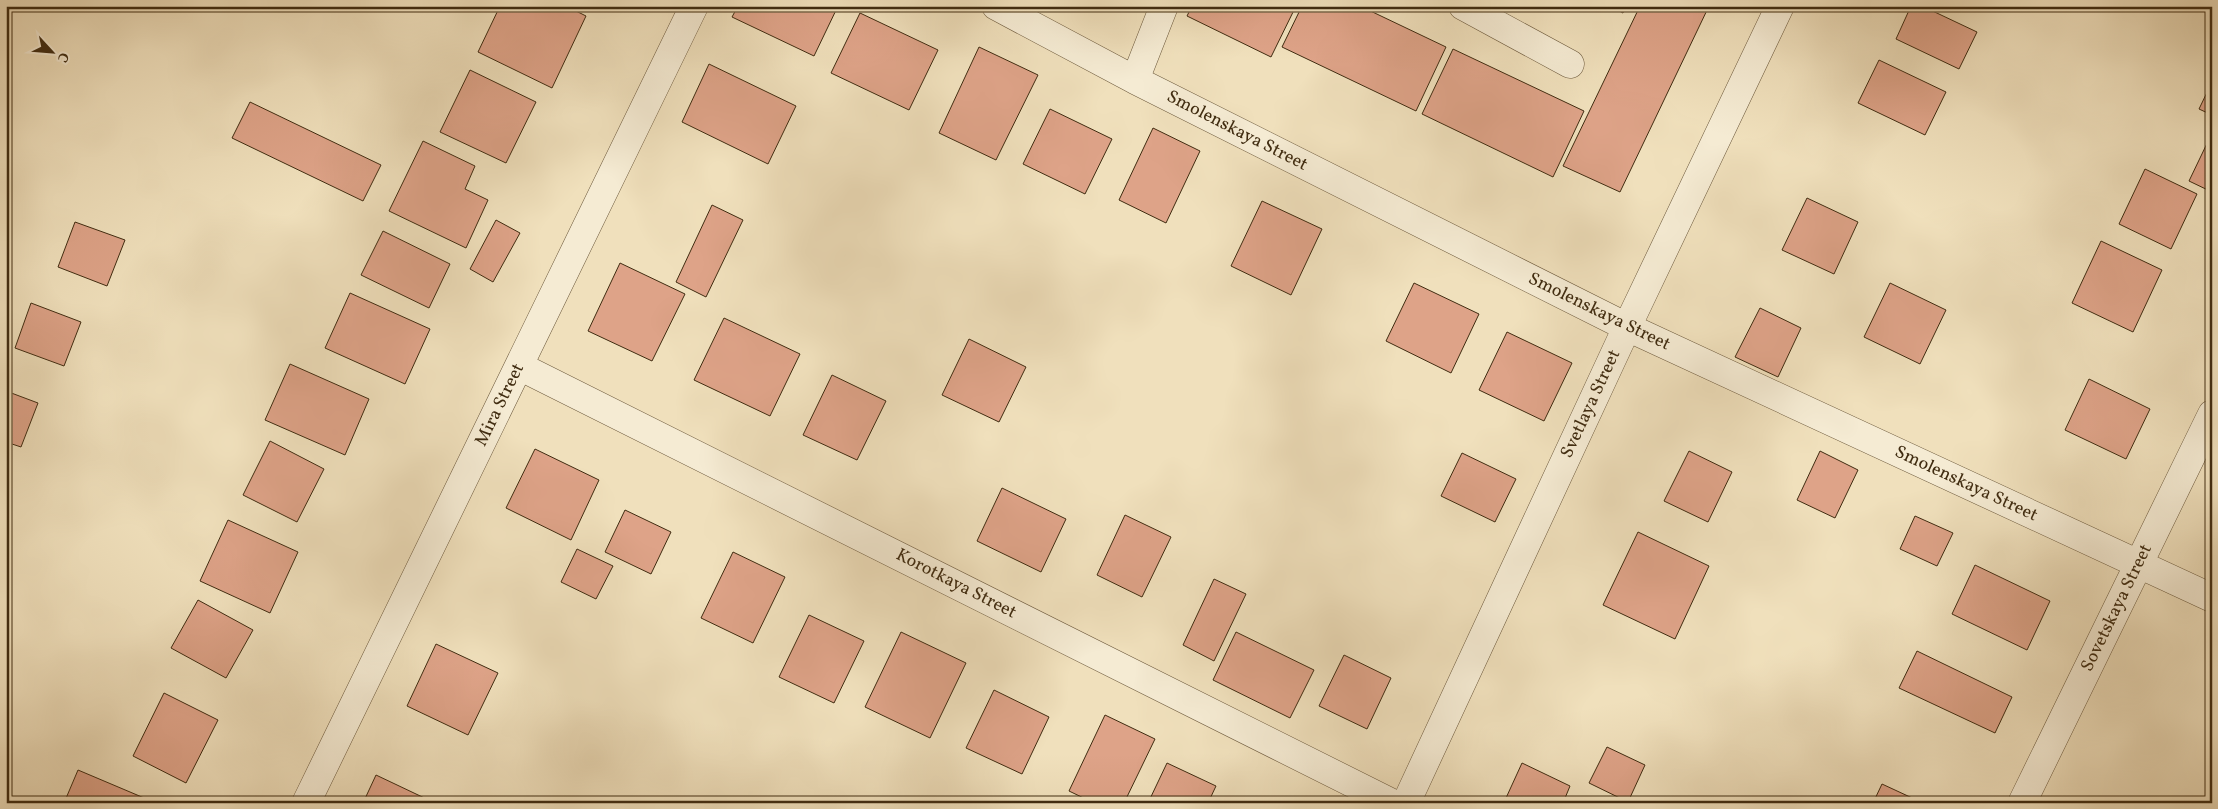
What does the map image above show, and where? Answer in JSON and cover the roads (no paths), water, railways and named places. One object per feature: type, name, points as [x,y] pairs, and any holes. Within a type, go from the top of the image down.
[{"type":"street","name":"Mira Street","points":[[306,803],[694,6]]},
{"type":"street","name":"Smolenskaya Street","points":[[996,6],[1135,80],[1627,326],[2212,598]]},
{"type":"street","points":[[1135,80],[1164,6]]},
{"type":"street","points":[[1463,6],[1570,64]]},
{"type":"street","name":"Svetlaya Street","points":[[1406,803],[1627,326],[1780,6]]},
{"type":"street","name":"Korotkaya Street","points":[[520,366],[1392,803]]},
{"type":"street","name":"Sovetskaya Street","points":[[2022,803],[2212,414]]}]
